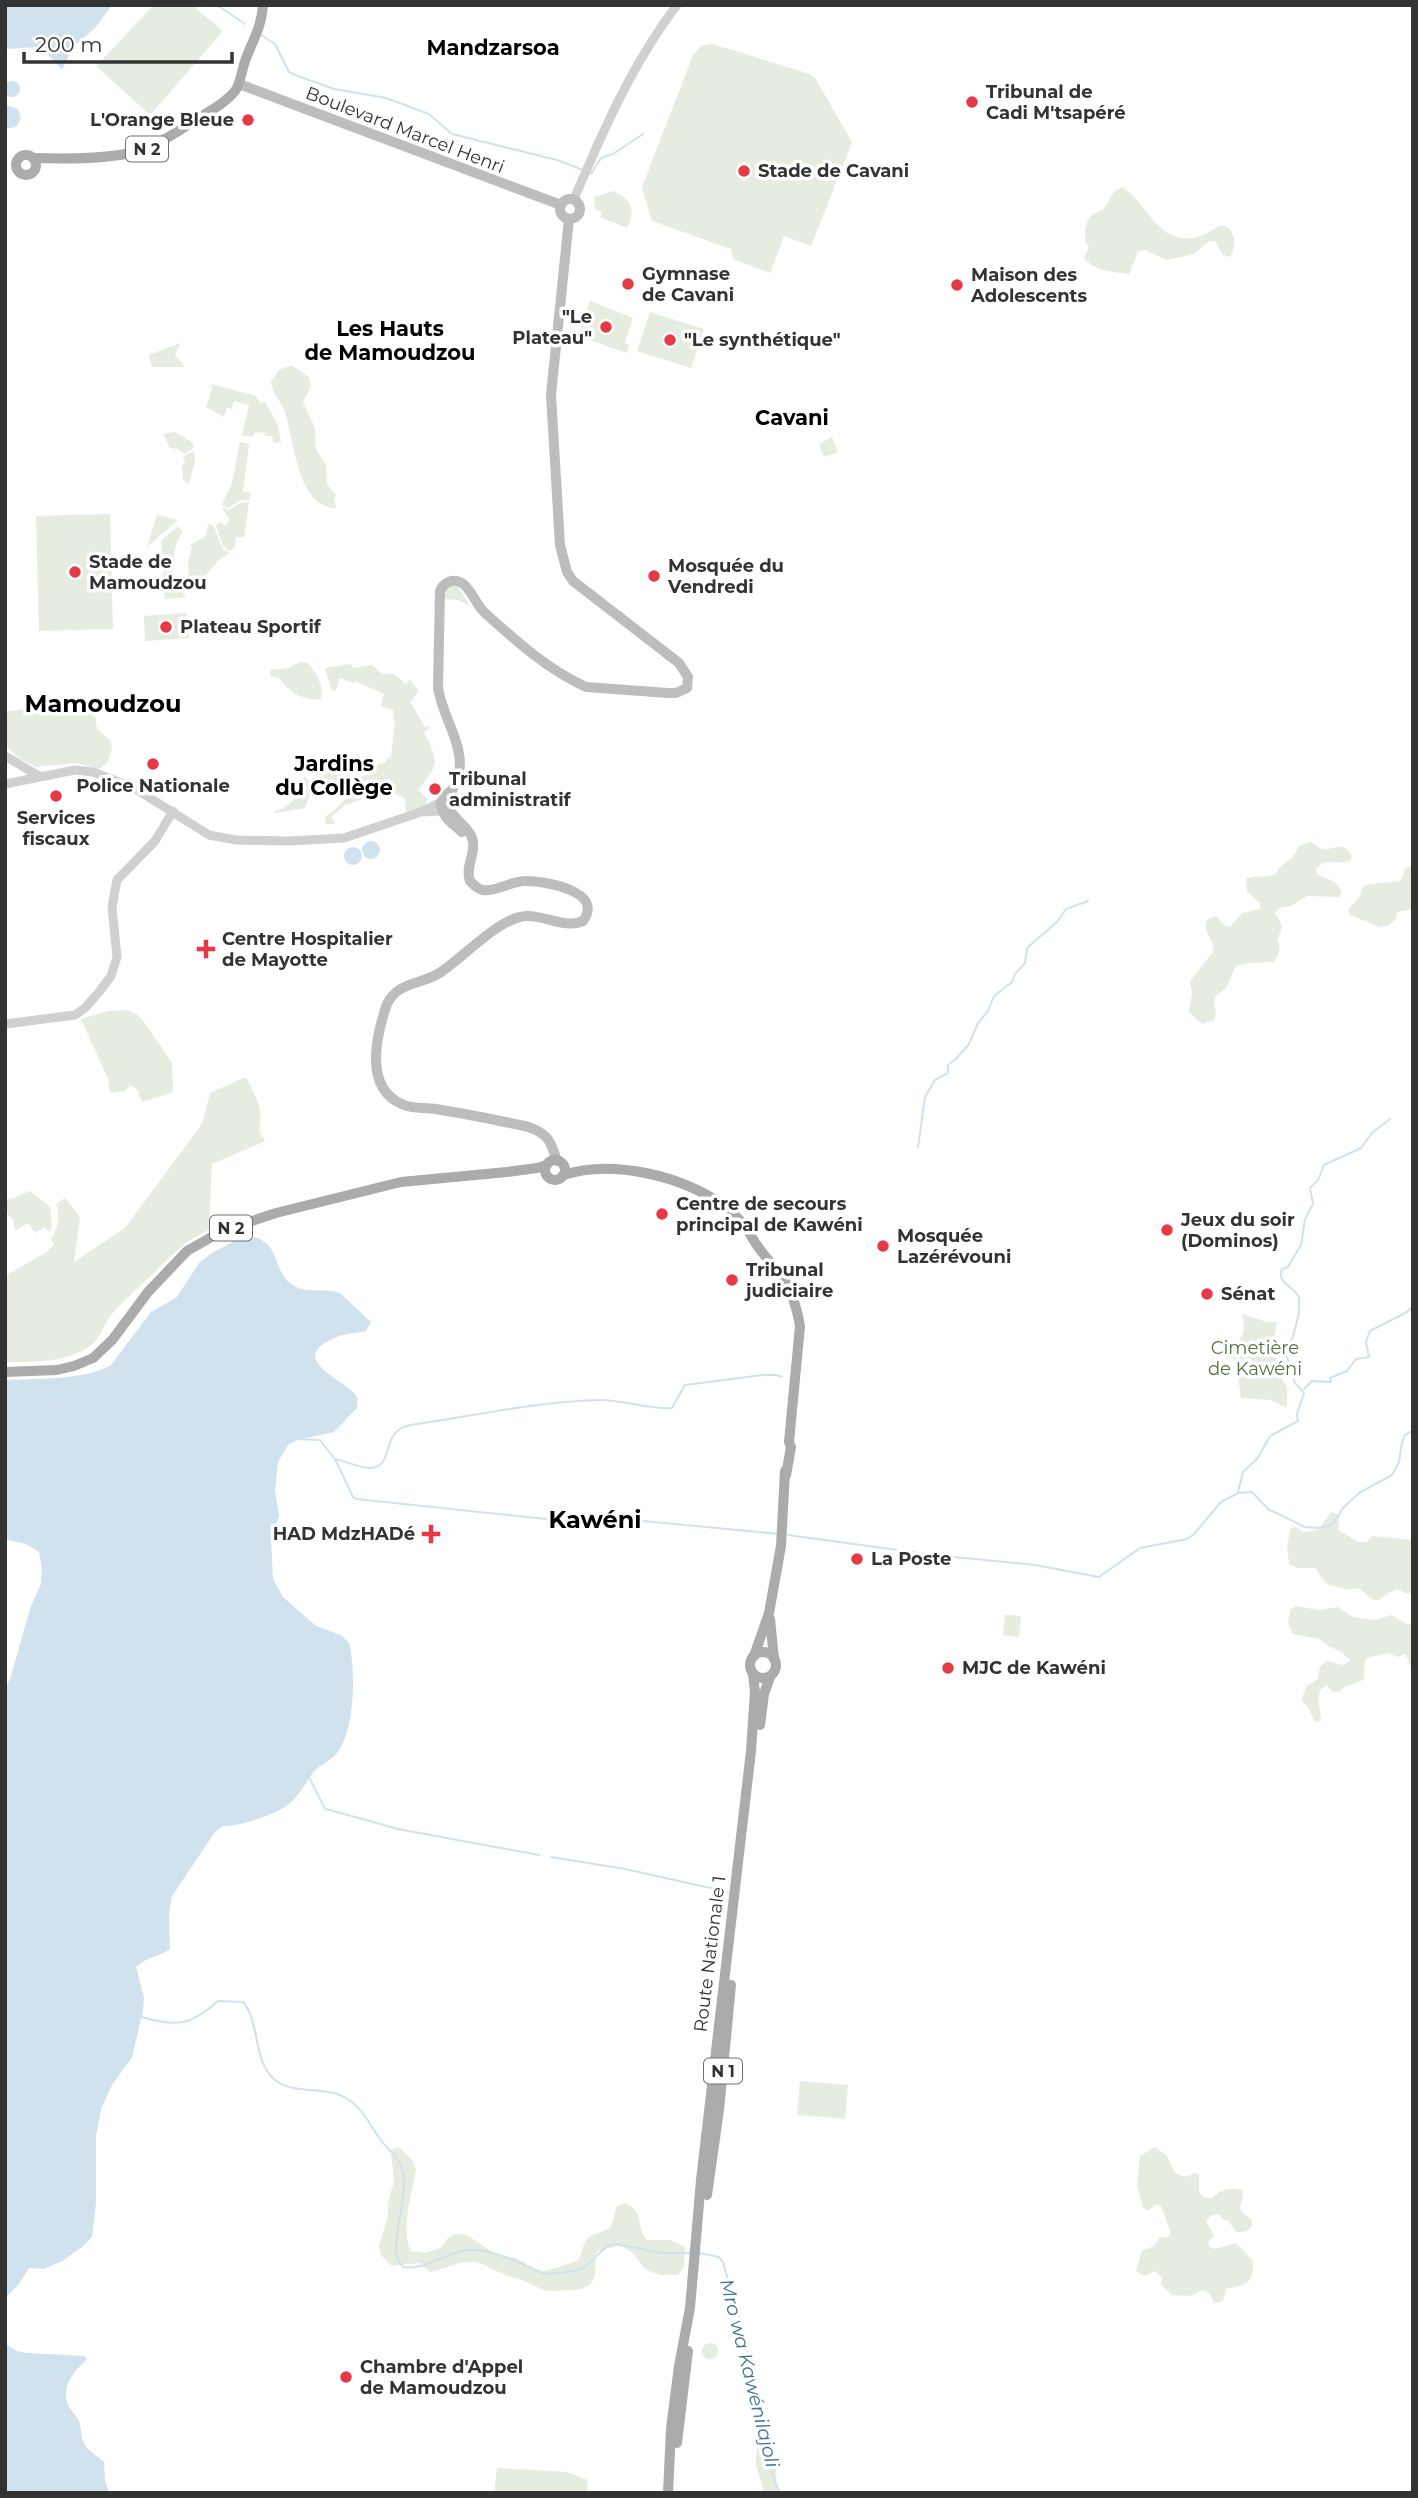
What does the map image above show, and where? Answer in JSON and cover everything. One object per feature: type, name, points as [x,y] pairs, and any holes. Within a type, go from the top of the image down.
[{"type":"main road","points":[[239,84],[241,69],[259,30],[263,5]]},
{"type":"main road","name":"N 2","points":[[34,164],[59,159],[132,153],[160,142],[218,106],[239,84]]},
{"type":"main road","name":"Boulevard Marcel Henri","points":[[239,84],[561,205]]},
{"type":"main road","points":[[5,173],[23,155],[34,164],[27,176],[13,167]]},
{"type":"main road","points":[[568,199],[579,204],[580,209],[577,216],[569,219],[562,214],[561,205],[568,199]]},
{"type":"main road","points":[[569,219],[551,395],[560,545],[573,581],[679,663],[688,677],[687,688],[668,693],[586,687],[574,682],[517,642],[476,604],[466,587],[459,582],[446,583],[440,591],[438,688],[460,760],[458,777],[444,807],[472,837],[474,846],[467,874],[470,881],[477,887],[489,890],[513,882],[527,881],[560,887],[583,897],[588,909],[586,918],[574,924],[533,916],[510,920],[441,972],[396,992],[384,1014],[377,1048],[376,1071],[384,1090],[400,1104],[408,1107],[424,1106],[532,1128],[545,1135],[551,1145],[554,1180],[563,1175],[605,1169]]},
{"type":"main road","points":[[552,1165],[647,1174],[715,1200],[747,1228],[790,1292],[795,1308],[797,1355],[789,1442],[785,1453],[786,1475],[769,1613],[750,1663],[753,1674],[761,1678],[769,1677],[775,1670],[769,1613]]},
{"type":"main road","points":[[552,1165],[564,1167],[563,1175]]},
{"type":"main road","name":"N 2","points":[[5,1372],[57,1370],[93,1358],[113,1339],[148,1292],[187,1251],[222,1231],[276,1213],[401,1182],[552,1165]]},
{"type":"main road","points":[[754,1656],[765,1653],[775,1659]]},
{"type":"main road","name":"Route Nationale 1","points":[[669,2490],[678,2366],[690,2308],[703,2168],[751,1751],[755,1692],[753,1674]]},
{"type":"main road","name":"Route Nationale 1","points":[[697,2243],[704,2217],[719,2109],[741,1877],[763,1696],[769,1677]]},
{"type":"street","points":[[574,200],[615,104],[633,71],[677,5]]},
{"type":"street","points":[[5,755],[39,776]]},
{"type":"street","points":[[23,768],[25,780]]},
{"type":"street","points":[[5,784],[75,770],[101,774],[134,788],[209,835],[219,838],[289,841],[344,838],[444,807]]},
{"type":"street","points":[[5,1024],[75,1015],[99,992],[111,976],[117,957],[112,907],[117,880],[122,872],[150,847],[173,811]]},
{"type":"green space","points":[[154,5],[192,5],[223,31],[150,115],[96,66]]},
{"type":"green space","name":"Stade de Cavani","points":[[713,44],[810,74],[815,78],[852,142],[811,246],[784,236],[770,273],[733,259],[731,249],[652,221],[642,187],[693,55],[701,46]]},
{"type":"green space","points":[[1122,187],[1172,236],[1197,237],[1222,225],[1227,227],[1234,238],[1230,257],[1223,255],[1215,241],[1208,242],[1194,254],[1167,260],[1145,250],[1138,252],[1129,274],[1093,266],[1084,258],[1089,246],[1085,240],[1086,225],[1089,218],[1103,209],[1113,194]]},
{"type":"green space","points":[[614,191],[631,206],[627,228],[600,217],[602,212],[595,209],[594,197]]},
{"type":"green space","name":"\"Le Plateau\"","points":[[590,301],[633,318],[625,343],[629,345],[627,353],[578,336]]},
{"type":"green space","name":"\"Le synthétique\"","points":[[650,312],[704,329],[691,368],[637,351]]},
{"type":"green space","points":[[180,343],[175,355],[185,367],[152,367],[149,355]]},
{"type":"green space","points":[[291,365],[309,377],[311,386],[303,402],[315,428],[316,450],[326,465],[327,484],[336,495],[336,508],[323,505],[305,485],[285,412],[272,386],[271,382],[279,370]]},
{"type":"green space","points":[[211,384],[256,396],[260,403],[265,402],[278,425],[281,442],[273,443],[272,436],[265,436],[265,433],[255,432],[253,437],[242,435],[249,405],[234,401],[231,409],[227,408],[224,417],[206,407]]},
{"type":"green space","points":[[175,432],[193,443],[193,449],[184,454],[178,449],[170,448],[163,434]]},
{"type":"green space","points":[[832,437],[838,452],[824,457],[819,444]]},
{"type":"green space","points":[[240,442],[249,444],[243,491],[251,493],[250,500],[241,500],[228,508],[222,505],[232,483]]},
{"type":"green space","points":[[194,451],[195,461],[189,484],[183,480],[183,456]]},
{"type":"green space","points":[[249,502],[244,537],[236,537],[235,547],[229,551],[223,546],[216,525],[221,522],[224,526],[228,523],[229,519],[222,507],[229,510]]},
{"type":"green space","name":"Stade de Mamoudzou","points":[[110,514],[113,629],[39,631],[36,516]]},
{"type":"green space","points":[[157,515],[178,520],[147,547]]},
{"type":"green space","points":[[208,524],[214,526],[222,548],[229,553],[218,561],[195,588],[189,582],[190,545],[206,536]]},
{"type":"green space","points":[[178,526],[183,532],[175,549],[174,578],[177,587],[186,597],[165,599],[161,541]]},
{"type":"green space","points":[[453,585],[459,588],[470,606],[458,600],[445,599],[445,589]]},
{"type":"green space","name":"Plateau Sportif","points":[[187,613],[189,638],[145,641],[144,616]]},
{"type":"green space","points":[[300,662],[308,663],[316,675],[322,689],[321,699],[309,699],[297,694],[279,678],[270,676],[271,670],[288,668]]},
{"type":"green space","points":[[351,664],[353,668],[372,665],[382,674],[394,674],[406,684],[410,680],[419,691],[410,702],[425,727],[430,728],[424,732],[435,762],[434,768],[418,790],[428,799],[424,807],[406,813],[405,798],[388,791],[345,805],[331,817],[335,824],[325,824],[326,816],[347,797],[332,781],[309,797],[305,808],[275,813],[296,796],[306,783],[303,779],[305,776],[310,784],[324,778],[319,765],[336,752],[346,781],[376,772],[377,765],[391,757],[394,710],[382,707],[384,694],[355,681],[354,683],[340,678],[336,690],[332,691],[325,668]]},
{"type":"green space","points":[[75,701],[91,705],[97,729],[111,741],[112,750],[107,763],[99,769],[76,763],[36,767],[20,759],[5,745],[5,715],[9,711]]},
{"type":"green space","points":[[1310,842],[1324,849],[1344,848],[1352,855],[1350,861],[1327,862],[1316,869],[1318,875],[1335,882],[1342,892],[1339,897],[1307,896],[1291,906],[1279,908],[1275,913],[1282,928],[1277,940],[1279,951],[1274,962],[1236,966],[1226,988],[1216,996],[1214,1020],[1202,1024],[1189,1012],[1192,994],[1190,981],[1214,947],[1206,930],[1206,922],[1216,916],[1224,925],[1230,927],[1242,913],[1260,909],[1260,903],[1247,891],[1246,879],[1276,874],[1279,868],[1293,857],[1299,846]]},
{"type":"green space","points":[[1413,865],[1413,909],[1397,912],[1396,919],[1387,926],[1380,927],[1350,915],[1348,910],[1360,896],[1364,885],[1401,881],[1405,869]]},
{"type":"green space","points":[[127,1010],[138,1015],[144,1022],[172,1063],[173,1092],[143,1102],[138,1095],[140,1092],[131,1085],[125,1091],[110,1093],[108,1079],[81,1019],[108,1011]]},
{"type":"green space","points":[[246,1077],[258,1102],[259,1130],[265,1141],[212,1164],[209,1230],[179,1248],[126,1299],[111,1315],[97,1340],[81,1352],[60,1359],[5,1362],[5,1276],[47,1252],[54,1244],[51,1239],[58,1222],[56,1204],[65,1198],[80,1217],[74,1262],[125,1228],[202,1124],[210,1093]]},
{"type":"green space","points":[[30,1191],[50,1207],[52,1226],[49,1232],[45,1227],[35,1233],[28,1223],[15,1231],[13,1220],[5,1211],[5,1200]]},
{"type":"green space","name":"Cimetière de Kawéni","points":[[1242,1314],[1267,1322],[1277,1322],[1273,1344],[1279,1374],[1287,1387],[1287,1408],[1271,1400],[1241,1398],[1237,1369],[1228,1346],[1238,1341],[1243,1334]]},
{"type":"green space","points":[[1331,1512],[1339,1515],[1338,1530],[1358,1542],[1367,1542],[1372,1536],[1413,1540],[1413,1594],[1398,1589],[1379,1600],[1359,1589],[1328,1584],[1316,1568],[1298,1568],[1289,1564],[1287,1545],[1291,1528],[1295,1527],[1304,1532],[1318,1530]]},
{"type":"green space","points":[[1295,1606],[1319,1610],[1338,1607],[1353,1617],[1365,1619],[1376,1620],[1391,1615],[1407,1624],[1413,1624],[1413,1668],[1404,1654],[1398,1657],[1388,1653],[1367,1658],[1364,1679],[1339,1692],[1333,1692],[1326,1685],[1322,1689],[1319,1697],[1321,1721],[1315,1722],[1308,1707],[1301,1700],[1307,1686],[1318,1679],[1320,1667],[1327,1661],[1343,1665],[1350,1661],[1342,1652],[1320,1639],[1293,1634],[1288,1623],[1290,1610]]},
{"type":"green space","points":[[1005,1615],[1021,1616],[1019,1637],[1003,1635]]},
{"type":"green space","points":[[800,2081],[848,2085],[845,2119],[797,2115]]},
{"type":"green space","points":[[1155,2147],[1167,2156],[1175,2173],[1184,2177],[1196,2173],[1199,2175],[1199,2192],[1203,2197],[1212,2198],[1226,2190],[1242,2190],[1240,2207],[1252,2220],[1250,2228],[1242,2232],[1235,2231],[1229,2221],[1222,2219],[1219,2214],[1210,2216],[1206,2221],[1214,2235],[1208,2243],[1209,2246],[1215,2249],[1236,2243],[1253,2261],[1250,2279],[1226,2289],[1223,2301],[1214,2303],[1210,2294],[1202,2290],[1191,2296],[1172,2295],[1161,2284],[1162,2278],[1156,2271],[1144,2276],[1136,2271],[1142,2251],[1154,2246],[1159,2238],[1168,2237],[1171,2232],[1161,2206],[1156,2204],[1149,2210],[1143,2208],[1137,2185],[1140,2156]]},
{"type":"green space","points":[[394,2148],[400,2148],[412,2160],[416,2169],[407,2220],[410,2251],[426,2253],[442,2247],[454,2234],[461,2234],[497,2254],[518,2259],[536,2270],[546,2271],[579,2260],[589,2237],[611,2227],[617,2206],[625,2203],[635,2210],[647,2240],[671,2240],[685,2247],[684,2267],[678,2275],[660,2275],[643,2267],[634,2254],[617,2246],[598,2251],[594,2279],[587,2287],[554,2291],[477,2262],[458,2263],[430,2272],[419,2263],[392,2266],[381,2255],[379,2246],[394,2181],[391,2152]]},
{"type":"green space","points":[[710,2343],[716,2345],[716,2357],[710,2359],[704,2357],[702,2351],[704,2345]]},
{"type":"green space","points":[[759,2447],[764,2447],[776,2469],[777,2493],[764,2493],[756,2465]]},
{"type":"green space","points":[[497,2468],[567,2472],[588,2480],[587,2493],[494,2493]]},
{"type":"water","points":[[5,5],[112,5],[95,28],[73,47],[62,70],[41,47],[5,49]]},
{"type":"water","points":[[12,81],[20,89],[12,97],[4,89]]},
{"type":"water","points":[[5,107],[18,109],[21,118],[17,126],[5,128]]},
{"type":"water","points":[[371,841],[377,844],[380,850],[377,856],[371,859],[365,856],[362,850],[365,844]]},
{"type":"water","points":[[353,847],[359,850],[362,856],[359,862],[353,865],[347,862],[344,856],[347,850]]},
{"type":"water","points":[[255,1237],[269,1246],[285,1279],[291,1284],[303,1289],[340,1293],[371,1322],[366,1331],[338,1336],[316,1351],[320,1366],[357,1397],[357,1408],[334,1432],[297,1440],[288,1445],[278,1462],[275,1490],[279,1516],[271,1539],[273,1579],[283,1597],[316,1626],[341,1635],[349,1643],[353,1668],[351,1715],[343,1743],[337,1753],[315,1771],[299,1794],[289,1804],[267,1816],[223,1826],[215,1832],[172,1896],[169,1914],[170,1949],[136,1967],[144,1997],[132,2057],[112,2085],[101,2109],[96,2136],[96,2203],[92,2237],[62,2261],[44,2269],[29,2268],[19,2284],[5,2298],[5,1689],[31,1606],[41,1584],[42,1568],[39,1552],[26,1544],[5,1539],[5,1380],[75,1376],[89,1374],[111,1365],[151,1312],[177,1297],[199,1263],[238,1239]]},
{"type":"water","points":[[5,2344],[26,2353],[84,2356],[87,2359],[69,2380],[66,2400],[79,2421],[85,2446],[104,2462],[109,2493],[5,2493]]},
{"type":"waterway","points":[[217,5],[245,24]]},
{"type":"waterway","points":[[261,35],[275,44],[289,72],[298,76],[334,89],[386,98],[429,114],[452,134],[557,160],[583,170]]},
{"type":"waterway","points":[[591,174],[601,158],[613,154],[643,134]]},
{"type":"waterway","points":[[918,1147],[925,1097],[935,1080],[948,1073],[948,1065],[969,1044],[994,996],[1012,982],[1025,963],[1027,948],[1057,922],[1066,909],[1088,901]]},
{"type":"waterway","points":[[1238,1492],[1243,1472],[1257,1459],[1270,1436],[1298,1421],[1297,1414],[1304,1393],[1295,1383],[1287,1357],[1287,1346],[1293,1337],[1299,1313],[1299,1297],[1283,1281],[1281,1273],[1282,1269],[1288,1267],[1301,1245],[1305,1219],[1313,1204],[1310,1188],[1318,1180],[1324,1165],[1361,1148],[1372,1133],[1390,1119]]},
{"type":"waterway","points":[[1304,1389],[1312,1381],[1330,1382],[1330,1378],[1347,1371],[1356,1359],[1369,1357],[1366,1342],[1370,1331],[1407,1312],[1413,1306]]},
{"type":"waterway","points":[[335,1459],[367,1468],[379,1466],[395,1434],[401,1428],[411,1425],[574,1401],[606,1400],[672,1408],[685,1385],[763,1375],[782,1377]]},
{"type":"waterway","points":[[788,1535],[934,1555],[1035,1565],[1099,1577],[1140,1548],[1187,1539],[1221,1502],[1238,1493],[1252,1492],[1268,1509],[1305,1527],[1320,1528],[1333,1524],[1343,1508],[1359,1493],[1392,1475],[1399,1462],[1405,1435],[1413,1430]]},
{"type":"waterway","points":[[295,1439],[320,1440],[335,1459],[353,1497],[357,1499],[546,1519],[591,1516],[779,1534]]},
{"type":"waterway","points":[[309,1777],[325,1809],[398,1829],[539,1855]]},
{"type":"waterway","points":[[551,1857],[625,1869],[728,1892]]},
{"type":"waterway","name":"Mro wa Kawénilajoli","points":[[141,2017],[164,2022],[182,2022],[199,2016],[218,2001],[243,2002],[252,2020],[263,2063],[275,2080],[297,2089],[337,2094],[357,2107],[402,2168],[404,2192],[396,2248],[397,2258],[403,2267],[419,2266],[454,2253],[471,2250],[504,2256],[545,2274],[575,2271],[585,2267],[607,2246],[616,2244],[662,2253],[691,2253]]},
{"type":"waterway","name":"Mro wa Kawénilajoli","points":[[700,2253],[719,2257],[723,2262],[746,2346],[767,2457],[780,2493]]},
{"type":"place","name":"Tribunal de Cadi M'tsapéré","points":[[972,102]]},
{"type":"place","name":"L'Orange Bleue","points":[[248,120]]},
{"type":"place","name":"Stade de Cavani","points":[[744,171]]},
{"type":"place","name":"Gymnase de Cavani","points":[[628,284]]},
{"type":"place","name":"Maison des Adolescents","points":[[957,285]]},
{"type":"place","name":"\"Le Plateau\"","points":[[606,327]]},
{"type":"place","name":"\"Le synthétique\"","points":[[670,340]]},
{"type":"place","name":"Stade de Mamoudzou","points":[[75,572]]},
{"type":"place","name":"Mosquée du Vendredi","points":[[654,576]]},
{"type":"place","name":"Plateau Sportif","points":[[166,627]]},
{"type":"place","name":"Police Nationale","points":[[153,764]]},
{"type":"place","name":"Tribunal administratif","points":[[435,789]]},
{"type":"place","name":"Services fiscaux","points":[[56,796]]},
{"type":"place","name":"Centre Hospitalier de Mayotte","points":[[206,949]]},
{"type":"place","name":"Centre de secours principal de Kawéni","points":[[662,1214]]},
{"type":"place","name":"Jeux du soir (Dominos)","points":[[1167,1230]]},
{"type":"place","name":"Mosquée Lazérévouni","points":[[883,1246]]},
{"type":"place","name":"Tribunal judiciaire","points":[[732,1280]]},
{"type":"place","name":"Sénat","points":[[1207,1294]]},
{"type":"place","name":"HAD MdzHADé","points":[[431,1534]]},
{"type":"place","name":"La Poste","points":[[857,1559]]},
{"type":"place","name":"MJC de Kawéni","points":[[948,1668]]},
{"type":"place","name":"Chambre d'Appel de Mamoudzou","points":[[346,2377]]},
{"type":"district","name":"Mandzarsoa","points":[[493,48]]},
{"type":"district","name":"Les Hauts de Mamoudzou","points":[[390,341]]},
{"type":"district","name":"Cavani","points":[[792,418]]},
{"type":"district","name":"Mamoudzou","points":[[103,704]]},
{"type":"district","name":"Jardins du Collège","points":[[334,776]]},
{"type":"district","name":"Kawéni","points":[[595,1520]]}]
